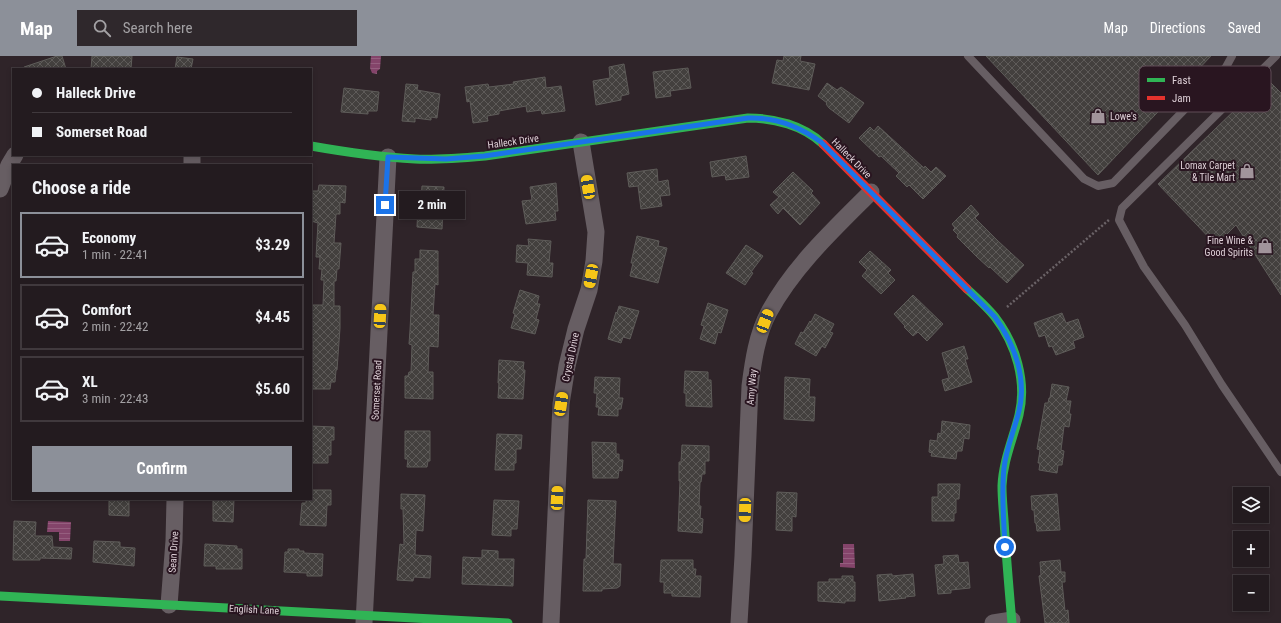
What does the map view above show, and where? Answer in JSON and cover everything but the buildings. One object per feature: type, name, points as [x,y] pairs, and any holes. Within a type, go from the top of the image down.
[{"type":"street","name":"Halleck Drive","points":[[312,146],[388,157],[446,159],[484,156],[748,118],[776,120],[793,125],[821,142],[995,317],[1006,332],[1014,350],[1021,377],[1022,396],[1019,414],[1010,439],[1004,466],[1002,486],[1006,563],[1012,622]]},
{"type":"street","name":"Crystal Drive","points":[[551,623],[561,404],[566,366],[576,328],[589,290],[596,239],[581,142]]},
{"type":"street","points":[[0,189],[9,165],[14,156]]},
{"type":"street","name":"Somerset Road","points":[[364,619],[388,157]]},
{"type":"street","name":"Amy Way","points":[[739,623],[750,386],[753,361],[762,329],[768,313],[776,300],[804,262],[871,192]]},
{"type":"street","name":"Sean Drive","points":[[169,605],[176,500]]},
{"type":"street","name":"English Lane","points":[[0,596],[169,605],[364,619],[508,623]]},
{"type":"street","points":[[993,623],[1012,622]]},
{"type":"lane","points":[[968,56],[1084,179],[1098,186],[1113,183],[1182,112]]},
{"type":"lane","points":[[1227,66],[1232,56]]},
{"type":"lane","points":[[1266,66],[1276,56]]},
{"type":"lane","points":[[1219,112],[1122,208],[1119,220],[1144,267],[1185,325],[1222,384],[1281,472]]},
{"type":"path","points":[[995,317],[1122,208]]},
{"type":"shaded area","points":[[371,56],[381,56],[380,69],[377,71],[377,74],[372,73],[370,68]]},
{"type":"shaded area","points":[[48,521],[71,522],[70,541],[59,541],[59,532],[47,532]]},
{"type":"shaded area","points":[[843,544],[854,544],[855,568],[840,567],[840,563],[843,563]]},
{"type":"traffic: fast","points":[[312,146],[402,158],[459,158],[485,156],[748,118],[768,119],[797,127],[815,137],[823,144]]},
{"type":"traffic: fast","points":[[967,289],[995,317],[1009,339],[1018,364],[1022,390],[1019,415],[1006,459],[1002,486],[1012,623]]},
{"type":"traffic: fast","points":[[0,596],[508,623]]},
{"type":"traffic: jam","points":[[823,144],[967,289]]},
{"type":"place","name":"Lowe's","points":[[1098,116]]},
{"type":"place","name":"Lomax Carpet & Tile Mart","points":[[1247,171]]},
{"type":"place","name":"Fine Wine & Good Spirits","points":[[1265,246]]},
{"type":"route","points":[[385,205],[388,157],[446,159],[484,156],[748,118],[776,120],[793,125],[821,142],[995,317],[1006,332],[1016,356],[1021,377],[1022,396],[1019,414],[1010,439],[1004,466],[1002,486],[1005,547]]}]
